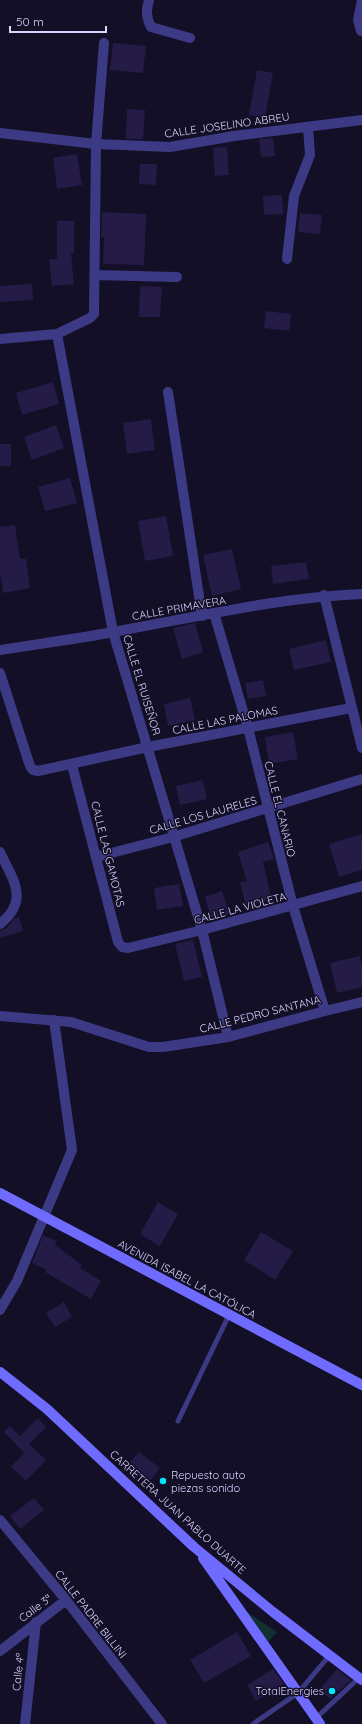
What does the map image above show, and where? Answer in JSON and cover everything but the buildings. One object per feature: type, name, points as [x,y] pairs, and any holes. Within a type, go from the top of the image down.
[{"type":"main road","name":"AVENIDA ISABEL LA CATÓLICA","points":[[0,1193],[362,1385]]},
{"type":"main road","name":"CARRETERA JUAN PABLO DUARTE","points":[[0,1372],[47,1409],[194,1547],[273,1612],[361,1680]]},
{"type":"main road","points":[[194,1547],[318,1721]]},
{"type":"street","points":[[149,0],[147,20],[151,27],[190,38]]},
{"type":"street","points":[[361,31],[358,20],[362,0]]},
{"type":"street","points":[[0,339],[57,334],[90,318],[94,314],[96,144],[104,43]]},
{"type":"street","name":"CALLE JOSELINO ABREU","points":[[0,133],[96,144],[170,147],[234,136],[362,120]]},
{"type":"street","points":[[287,259],[294,196],[310,155],[308,127]]},
{"type":"street","points":[[94,275],[177,277]]},
{"type":"street","name":"CALLE EL RUISEÑOR","points":[[57,334],[113,632],[202,930],[228,1036]]},
{"type":"street","points":[[168,392],[202,616]]},
{"type":"street","name":"CALLE PRIMAVERA","points":[[0,650],[113,632],[214,613],[324,596],[362,594]]},
{"type":"street","points":[[324,596],[362,748]]},
{"type":"street","name":"CALLE EL CANARIO","points":[[214,613],[248,728],[293,906],[325,1011]]},
{"type":"street","name":"CALLE LAS PALOMAS","points":[[0,673],[30,766],[33,770],[38,771],[72,765],[148,747],[351,708]]},
{"type":"street","name":"CALLE LAS GAMOTAS","points":[[72,765],[118,942],[122,947]]},
{"type":"street","name":"CALLE LOS LAURELES","points":[[96,857],[174,837],[362,779]]},
{"type":"street","points":[[0,852],[16,884],[18,896],[8,918],[0,924]]},
{"type":"street","name":"CALLE LA VIOLETA","points":[[122,947],[128,948],[202,930],[362,886]]},
{"type":"street","name":"CALLE PEDRO SANTANA","points":[[0,1016],[71,1022],[149,1047],[164,1047],[228,1036],[362,1002]]},
{"type":"street","points":[[0,1310],[17,1281],[72,1150],[54,1020]]},
{"type":"street","name":"CALLE PADRE BILLINI","points":[[1,1523],[66,1600],[162,1724]]},
{"type":"street","name":"Calle 3ª","points":[[0,1651],[66,1600]]},
{"type":"street","name":"Calle 4ª","points":[[25,1724],[36,1622]]},
{"type":"lane","points":[[178,1422],[229,1315]]},
{"type":"lane","points":[[253,1724],[298,1693],[329,1656]]},
{"type":"lane","points":[[318,1721],[361,1680]]},
{"type":"green space","points":[[238,1606],[277,1632],[266,1644]]},
{"type":"place","name":"Repuesto auto piezas sonido","points":[[163,1481]]},
{"type":"place","name":"TotalEnergies","points":[[332,1691]]}]
